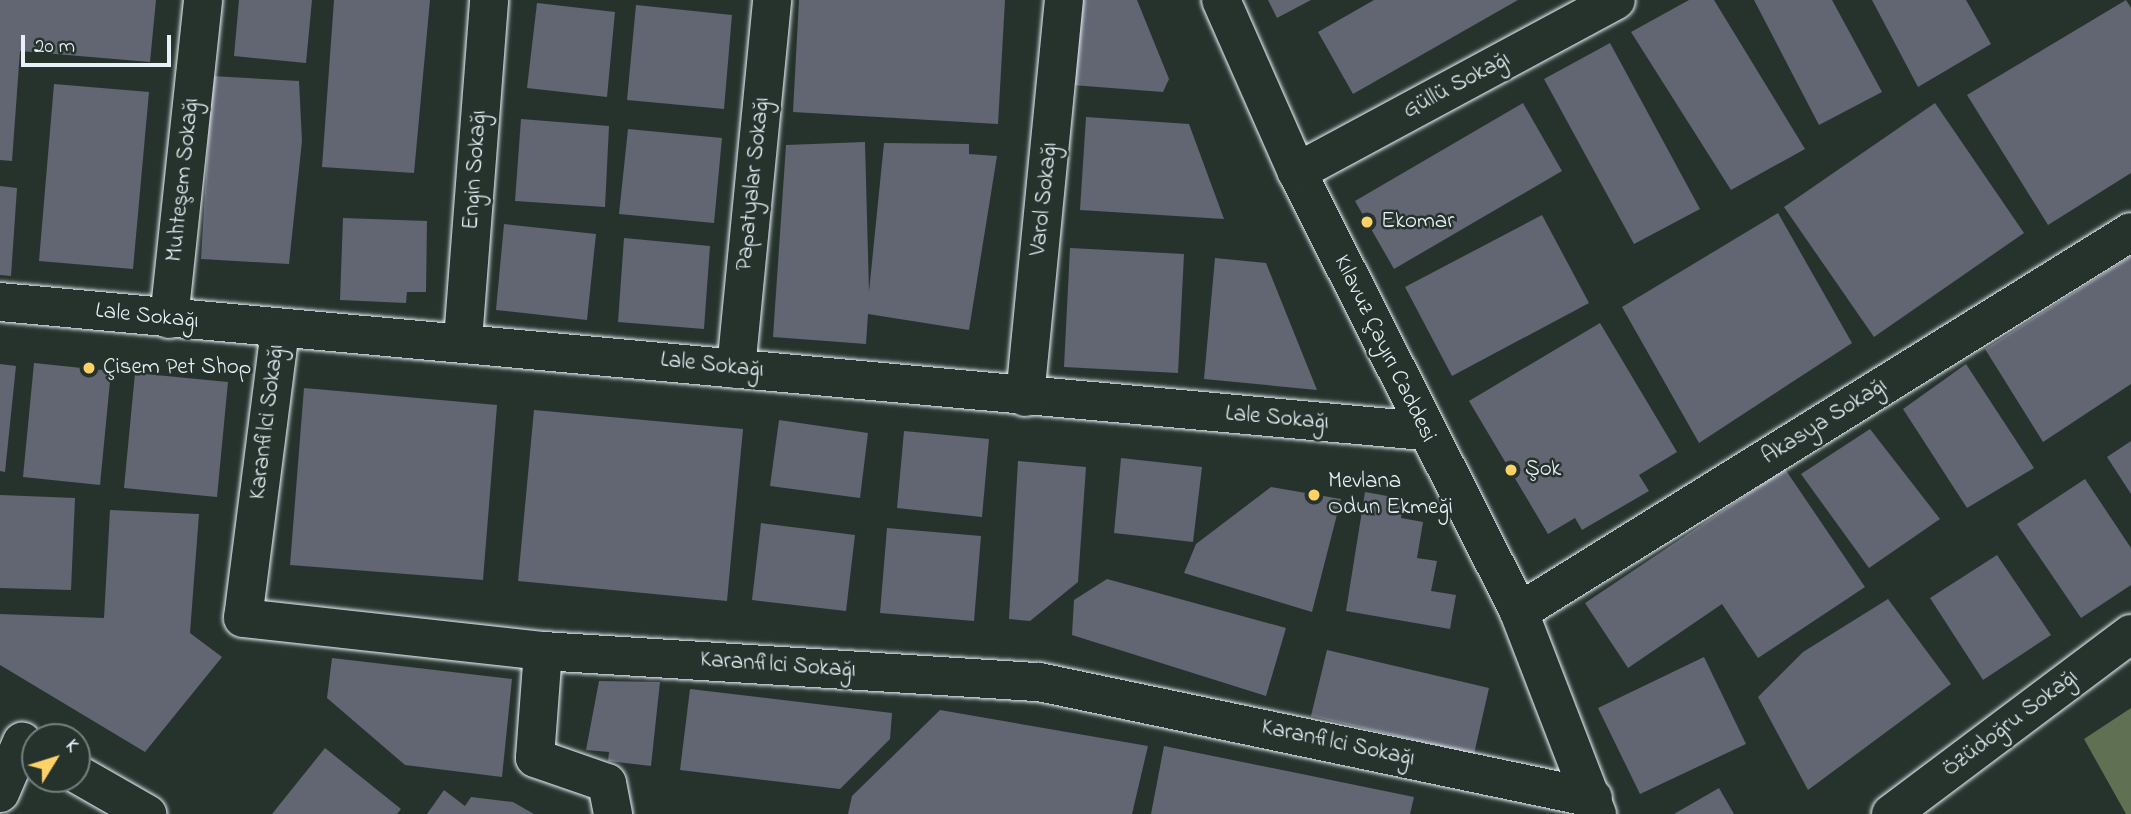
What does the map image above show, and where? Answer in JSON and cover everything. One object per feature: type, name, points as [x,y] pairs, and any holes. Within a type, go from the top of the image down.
[{"type":"street","name":"Muhteşem Sokağı","points":[[169,319],[203,0]]},
{"type":"street","name":"Engin Sokağı","points":[[463,340],[489,0]]},
{"type":"street","name":"Papatyalar Sokağı","points":[[736,369],[772,0]]},
{"type":"street","name":"Varol Sokağı","points":[[1025,397],[1065,0]]},
{"type":"street","name":"Kılavuz Çayırı Caddesi","points":[[1221,0],[1297,172],[1424,432],[1519,612],[1595,806]]},
{"type":"street","name":"Güllü Sokağı","points":[[1297,172],[1607,2]]},
{"type":"street","name":"Akasya Sokağı","points":[[1519,612],[2131,232]]},
{"type":"street","name":"Lale Sokağı","points":[[0,302],[279,330],[463,340],[1025,397],[1424,432]]},
{"type":"street","name":"Karanfilci Sokağı","points":[[279,330],[243,618],[543,651],[1040,682],[1595,806]]},
{"type":"street","name":"Özüdoğru Sokağı","points":[[1891,814],[2131,634]]},
{"type":"street","points":[[543,651],[535,758],[607,783],[613,814]]},
{"type":"street","points":[[0,793],[19,741]]},
{"type":"street","points":[[91,782],[147,814]]},
{"type":"green space","points":[[2131,708],[2131,814],[2126,814],[2084,739]]},
{"type":"building","points":[[0,0],[156,0],[150,62],[20,51],[12,161],[0,160]]},
{"type":"building","points":[[239,0],[312,0],[306,63],[234,56]]},
{"type":"building","points":[[334,0],[430,0],[414,173],[322,167]]},
{"type":"building","points":[[799,0],[1005,0],[998,124],[793,112]]},
{"type":"building","points":[[1078,0],[1137,0],[1169,79],[1163,92],[1072,85]]},
{"type":"building","points":[[1268,0],[1311,0],[1277,18]]},
{"type":"building","points":[[1374,0],[1518,0],[1353,94],[1318,32]]},
{"type":"building","points":[[1689,0],[1714,0],[1805,149],[1731,190],[1631,32]]},
{"type":"building","points":[[1754,0],[1832,0],[1882,92],[1819,125]]},
{"type":"building","points":[[1872,0],[1966,0],[1991,44],[1918,87]]},
{"type":"building","points":[[2126,0],[2131,8],[2131,173],[2048,225],[1967,95]]},
{"type":"building","points":[[537,3],[615,12],[607,97],[527,88]]},
{"type":"building","points":[[636,5],[732,15],[724,109],[627,100]]},
{"type":"building","points":[[1610,43],[1700,209],[1634,244],[1544,79]]},
{"type":"building","points":[[212,76],[299,81],[302,141],[289,264],[201,259]]},
{"type":"building","points":[[54,84],[149,92],[133,269],[39,261]]},
{"type":"building","points":[[1523,103],[1562,171],[1394,269],[1355,201]]},
{"type":"building","points":[[1935,103],[2024,233],[1874,337],[1784,207]]},
{"type":"building","points":[[1086,117],[1189,124],[1224,219],[1080,210]]},
{"type":"building","points":[[521,119],[609,126],[605,207],[515,201]]},
{"type":"building","points":[[628,129],[722,138],[714,223],[619,214]]},
{"type":"building","points":[[865,142],[869,292],[884,143],[969,144],[969,154],[997,156],[969,330],[868,314],[866,344],[773,337],[786,145]]},
{"type":"building","points":[[0,186],[17,188],[11,276],[0,275]]},
{"type":"building","points":[[1778,213],[1852,343],[1699,443],[1622,307]]},
{"type":"building","points":[[1542,215],[1589,303],[1452,376],[1405,287]]},
{"type":"building","points":[[343,218],[427,221],[426,292],[407,292],[406,303],[340,300]]},
{"type":"building","points":[[504,224],[596,234],[587,320],[496,310]]},
{"type":"building","points":[[624,238],[710,246],[704,329],[618,322]]},
{"type":"building","points":[[1070,248],[1184,254],[1178,373],[1064,367]]},
{"type":"building","points":[[2131,256],[2131,384],[2043,442],[1985,349]]},
{"type":"building","points":[[1215,258],[1266,263],[1317,390],[1204,379]]},
{"type":"building","points":[[1600,323],[1677,452],[1639,475],[1649,491],[1582,530],[1575,518],[1548,534],[1469,401]]},
{"type":"building","points":[[34,363],[111,371],[100,485],[23,477]]},
{"type":"building","points":[[0,364],[16,366],[5,472],[0,471]]},
{"type":"building","points":[[1966,364],[2034,468],[1967,508],[1903,409]]},
{"type":"building","points":[[135,373],[228,382],[217,497],[124,488]]},
{"type":"building","points":[[304,388],[497,405],[483,580],[290,565]]},
{"type":"building","points":[[534,410],[743,429],[727,601],[518,581]]},
{"type":"building","points":[[779,420],[868,433],[860,498],[770,486]]},
{"type":"building","points":[[1870,429],[1940,519],[1869,568],[1801,474]]},
{"type":"building","points":[[904,431],[989,439],[982,517],[897,508]]},
{"type":"building","points":[[2131,441],[2131,494],[2107,457]]},
{"type":"building","points":[[1121,458],[1202,467],[1193,542],[1114,533]]},
{"type":"building","points":[[1018,461],[1086,467],[1078,582],[1030,621],[1009,619]]},
{"type":"building","points":[[1785,469],[1865,587],[1758,658],[1722,604],[1628,668],[1585,603]]},
{"type":"building","points":[[2085,479],[2131,548],[2131,585],[2081,618],[2017,524]]},
{"type":"building","points":[[1271,487],[1341,499],[1312,612],[1184,573],[1196,544]]},
{"type":"building","points":[[1365,492],[1404,499],[1401,518],[1423,522],[1417,558],[1437,561],[1431,591],[1456,595],[1450,629],[1346,611]]},
{"type":"building","points":[[0,495],[75,498],[71,590],[0,588]]},
{"type":"building","points":[[110,510],[199,514],[190,633],[222,657],[145,752],[0,665],[0,614],[104,618]]},
{"type":"building","points":[[761,523],[855,535],[846,611],[752,600]]},
{"type":"building","points":[[887,528],[981,536],[974,621],[880,613]]},
{"type":"building","points":[[1997,555],[2051,635],[1983,680],[1930,598]]},
{"type":"building","points":[[1107,579],[1286,628],[1266,696],[1072,635],[1074,600]]},
{"type":"building","points":[[1888,599],[1951,684],[1808,790],[1758,697],[1803,652]]},
{"type":"building","points":[[1327,650],[1489,688],[1474,754],[1311,716]]},
{"type":"building","points":[[1704,657],[1746,744],[1640,794],[1598,708]]},
{"type":"building","points":[[332,658],[512,679],[502,777],[405,765],[327,698]]},
{"type":"building","points":[[599,681],[660,682],[651,766],[608,761],[609,752],[586,750]]},
{"type":"building","points":[[690,689],[892,713],[890,739],[840,789],[680,770]]},
{"type":"building","points":[[940,710],[1148,746],[1132,814],[848,814],[852,796]]},
{"type":"building","points":[[1164,746],[1414,797],[1410,814],[1151,814]]},
{"type":"building","points":[[325,748],[401,809],[397,814],[272,814]]},
{"type":"building","points":[[1719,788],[1734,814],[1674,814]]},
{"type":"building","points":[[444,790],[465,806],[471,797],[513,802],[534,814],[427,814]]},
{"type":"place","name":"Ekomar","points":[[1367,222]]},
{"type":"place","name":"Çisem Pet Shop","points":[[89,368]]},
{"type":"place","name":"Şok","points":[[1511,470]]},
{"type":"place","name":"Mevlana Odun Ekmeği","points":[[1314,495]]}]
